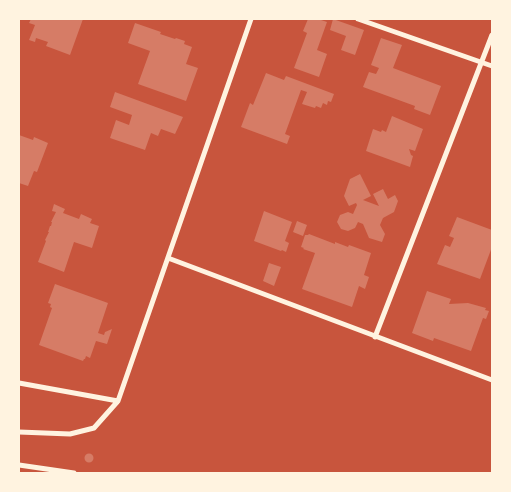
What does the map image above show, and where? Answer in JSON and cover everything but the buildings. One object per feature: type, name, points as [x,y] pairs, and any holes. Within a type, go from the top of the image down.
[{"type":"street","points":[[19,432],[70,434],[94,428],[118,401],[251,19]]},
{"type":"street","points":[[358,19],[492,66]]},
{"type":"street","points":[[375,337],[492,35]]},
{"type":"street","points":[[168,258],[492,380]]},
{"type":"street","points":[[19,383],[118,401]]},
{"type":"street","points":[[19,465],[74,473]]}]
